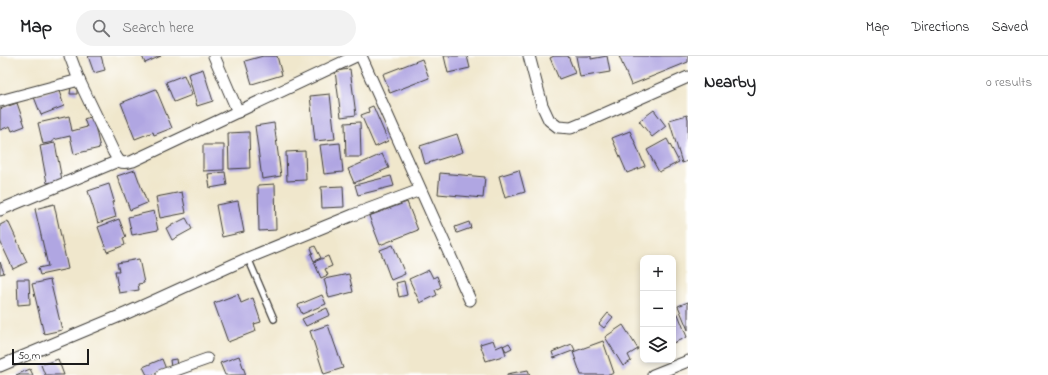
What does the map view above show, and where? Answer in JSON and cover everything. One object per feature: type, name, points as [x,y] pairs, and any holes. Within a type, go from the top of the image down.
[{"type":"street","points":[[70,56],[79,80],[118,161],[124,164],[133,162],[356,56]]},
{"type":"street","points":[[214,56],[238,112]]},
{"type":"street","points":[[361,56],[470,300]]},
{"type":"street","points":[[529,56],[542,105],[549,120],[558,127],[571,128],[688,77]]},
{"type":"street","points":[[0,101],[79,80]]},
{"type":"street","points":[[0,210],[118,161]]},
{"type":"street","points":[[0,366],[127,313],[248,258],[354,214],[420,190]]},
{"type":"street","points":[[162,375],[207,359]]},
{"type":"street","points":[[653,375],[688,361]]},
{"type":"lane","points":[[248,258],[274,319]]},
{"type":"building","points":[[88,56],[101,56],[105,70],[94,73]]},
{"type":"building","points":[[142,56],[161,56],[145,63]]},
{"type":"building","points":[[263,56],[277,56],[282,75],[252,84],[245,61]]},
{"type":"building","points":[[444,56],[467,56],[470,68],[448,73]]},
{"type":"building","points":[[554,56],[568,56],[575,73],[559,79],[550,58]]},
{"type":"building","points":[[576,56],[591,56],[591,59],[607,56],[610,72],[580,77]]},
{"type":"building","points":[[619,56],[688,56],[688,62],[631,85]]},
{"type":"building","points":[[422,59],[429,78],[390,93],[383,74]]},
{"type":"building","points":[[203,69],[213,101],[197,106],[188,74]]},
{"type":"building","points":[[350,69],[356,115],[341,117],[335,71]]},
{"type":"building","points":[[184,75],[192,95],[174,102],[166,82]]},
{"type":"building","points":[[71,87],[77,87],[77,94],[70,94]]},
{"type":"building","points":[[58,88],[64,106],[41,115],[34,97]]},
{"type":"building","points":[[156,89],[172,128],[154,135],[153,132],[135,139],[121,103]]},
{"type":"building","points":[[330,94],[335,139],[315,141],[310,96]]},
{"type":"building","points":[[17,103],[25,126],[12,131],[10,126],[0,130],[0,109]]},
{"type":"building","points":[[373,106],[388,141],[375,147],[361,115],[369,112],[368,108]]},
{"type":"building","points":[[654,110],[666,126],[652,137],[639,121]]},
{"type":"building","points":[[687,115],[688,161],[682,163],[669,120]]},
{"type":"building","points":[[69,116],[72,131],[87,127],[84,119],[93,116],[100,148],[74,154],[70,136],[43,144],[38,123]]},
{"type":"building","points":[[360,122],[361,157],[346,157],[345,123]]},
{"type":"building","points":[[274,123],[281,176],[262,179],[255,126]]},
{"type":"building","points":[[630,131],[645,166],[627,173],[612,138]]},
{"type":"building","points":[[249,132],[250,168],[229,169],[228,133]]},
{"type":"building","points":[[457,134],[463,152],[425,164],[420,146]]},
{"type":"building","points":[[667,139],[679,162],[659,172],[647,150]]},
{"type":"building","points":[[55,143],[62,180],[47,183],[40,146]]},
{"type":"building","points":[[340,143],[343,172],[324,174],[320,145]]},
{"type":"building","points":[[203,145],[224,145],[224,170],[203,171]]},
{"type":"building","points":[[305,151],[306,180],[287,181],[286,152]]},
{"type":"building","points":[[382,154],[389,168],[354,183],[348,169]]},
{"type":"building","points":[[135,170],[147,203],[130,210],[117,176]]},
{"type":"building","points":[[519,170],[525,192],[505,198],[499,176]]},
{"type":"building","points":[[225,172],[227,185],[210,188],[208,174]]},
{"type":"building","points":[[440,173],[485,177],[483,198],[438,194]]},
{"type":"building","points":[[391,176],[394,186],[358,195],[355,185]]},
{"type":"building","points":[[109,184],[114,201],[112,202],[116,217],[98,223],[88,191]]},
{"type":"building","points":[[275,184],[276,230],[259,231],[258,185]]},
{"type":"building","points":[[343,186],[344,207],[322,208],[321,187]]},
{"type":"building","points":[[182,192],[186,213],[160,218],[156,197]]},
{"type":"building","points":[[238,201],[244,232],[222,237],[216,205]]},
{"type":"building","points":[[407,202],[418,230],[380,245],[369,216]]},
{"type":"building","points":[[54,204],[68,269],[40,275],[38,268],[48,266],[35,209]]},
{"type":"building","points":[[154,211],[158,230],[132,235],[128,217]]},
{"type":"building","points":[[186,218],[192,229],[172,240],[166,228]]},
{"type":"building","points":[[119,219],[126,237],[123,238],[125,245],[107,252],[98,227]]},
{"type":"building","points":[[8,221],[27,262],[13,269],[0,241],[0,225]]},
{"type":"building","points":[[469,222],[471,228],[457,233],[455,227]]},
{"type":"building","points":[[393,245],[405,274],[391,280],[380,250]]},
{"type":"building","points":[[315,246],[321,258],[314,261],[311,254],[313,253],[311,248]]},
{"type":"building","points":[[328,256],[332,266],[325,269],[328,275],[321,278],[314,262]]},
{"type":"building","points":[[139,259],[144,283],[138,284],[139,290],[119,293],[115,271],[119,271],[117,263]]},
{"type":"building","points":[[0,262],[4,273],[0,274]]},
{"type":"building","points":[[429,270],[433,278],[437,276],[441,287],[435,290],[437,295],[420,303],[409,279]]},
{"type":"building","points":[[349,274],[353,292],[329,298],[324,279]]},
{"type":"building","points":[[17,279],[29,279],[30,304],[18,305]]},
{"type":"building","points":[[50,280],[62,330],[44,334],[32,284]]},
{"type":"building","points":[[404,281],[407,295],[399,297],[396,283]]},
{"type":"building","points":[[238,294],[241,303],[253,298],[261,322],[254,324],[256,331],[228,342],[214,303]]},
{"type":"building","points":[[322,295],[326,304],[302,314],[298,305]]},
{"type":"building","points":[[688,302],[688,330],[678,306]]},
{"type":"building","points":[[327,308],[330,315],[306,326],[302,319]]},
{"type":"building","points":[[608,313],[613,317],[604,328],[599,324]]},
{"type":"building","points":[[678,314],[687,337],[676,342],[676,327],[676,315]]},
{"type":"building","points":[[328,325],[343,368],[324,374],[310,331]]},
{"type":"building","points":[[623,325],[638,349],[628,355],[631,361],[623,366],[605,337]]},
{"type":"building","points":[[493,340],[496,348],[503,345],[506,355],[486,361],[480,344]]},
{"type":"building","points":[[603,341],[614,373],[609,375],[581,375],[573,352]]},
{"type":"building","points":[[509,343],[512,348],[506,351],[503,346]]},
{"type":"building","points":[[572,344],[575,350],[554,358],[552,352]]},
{"type":"building","points":[[239,356],[246,375],[225,375],[220,363]]},
{"type":"building","points":[[58,359],[64,375],[45,375],[41,365]]},
{"type":"building","points":[[162,359],[166,369],[151,375],[147,375],[143,367]]},
{"type":"building","points":[[176,359],[177,366],[171,367],[170,360]]},
{"type":"building","points":[[30,369],[33,375],[16,375]]},
{"type":"building","points":[[528,370],[530,375],[507,375],[507,374]]}]
